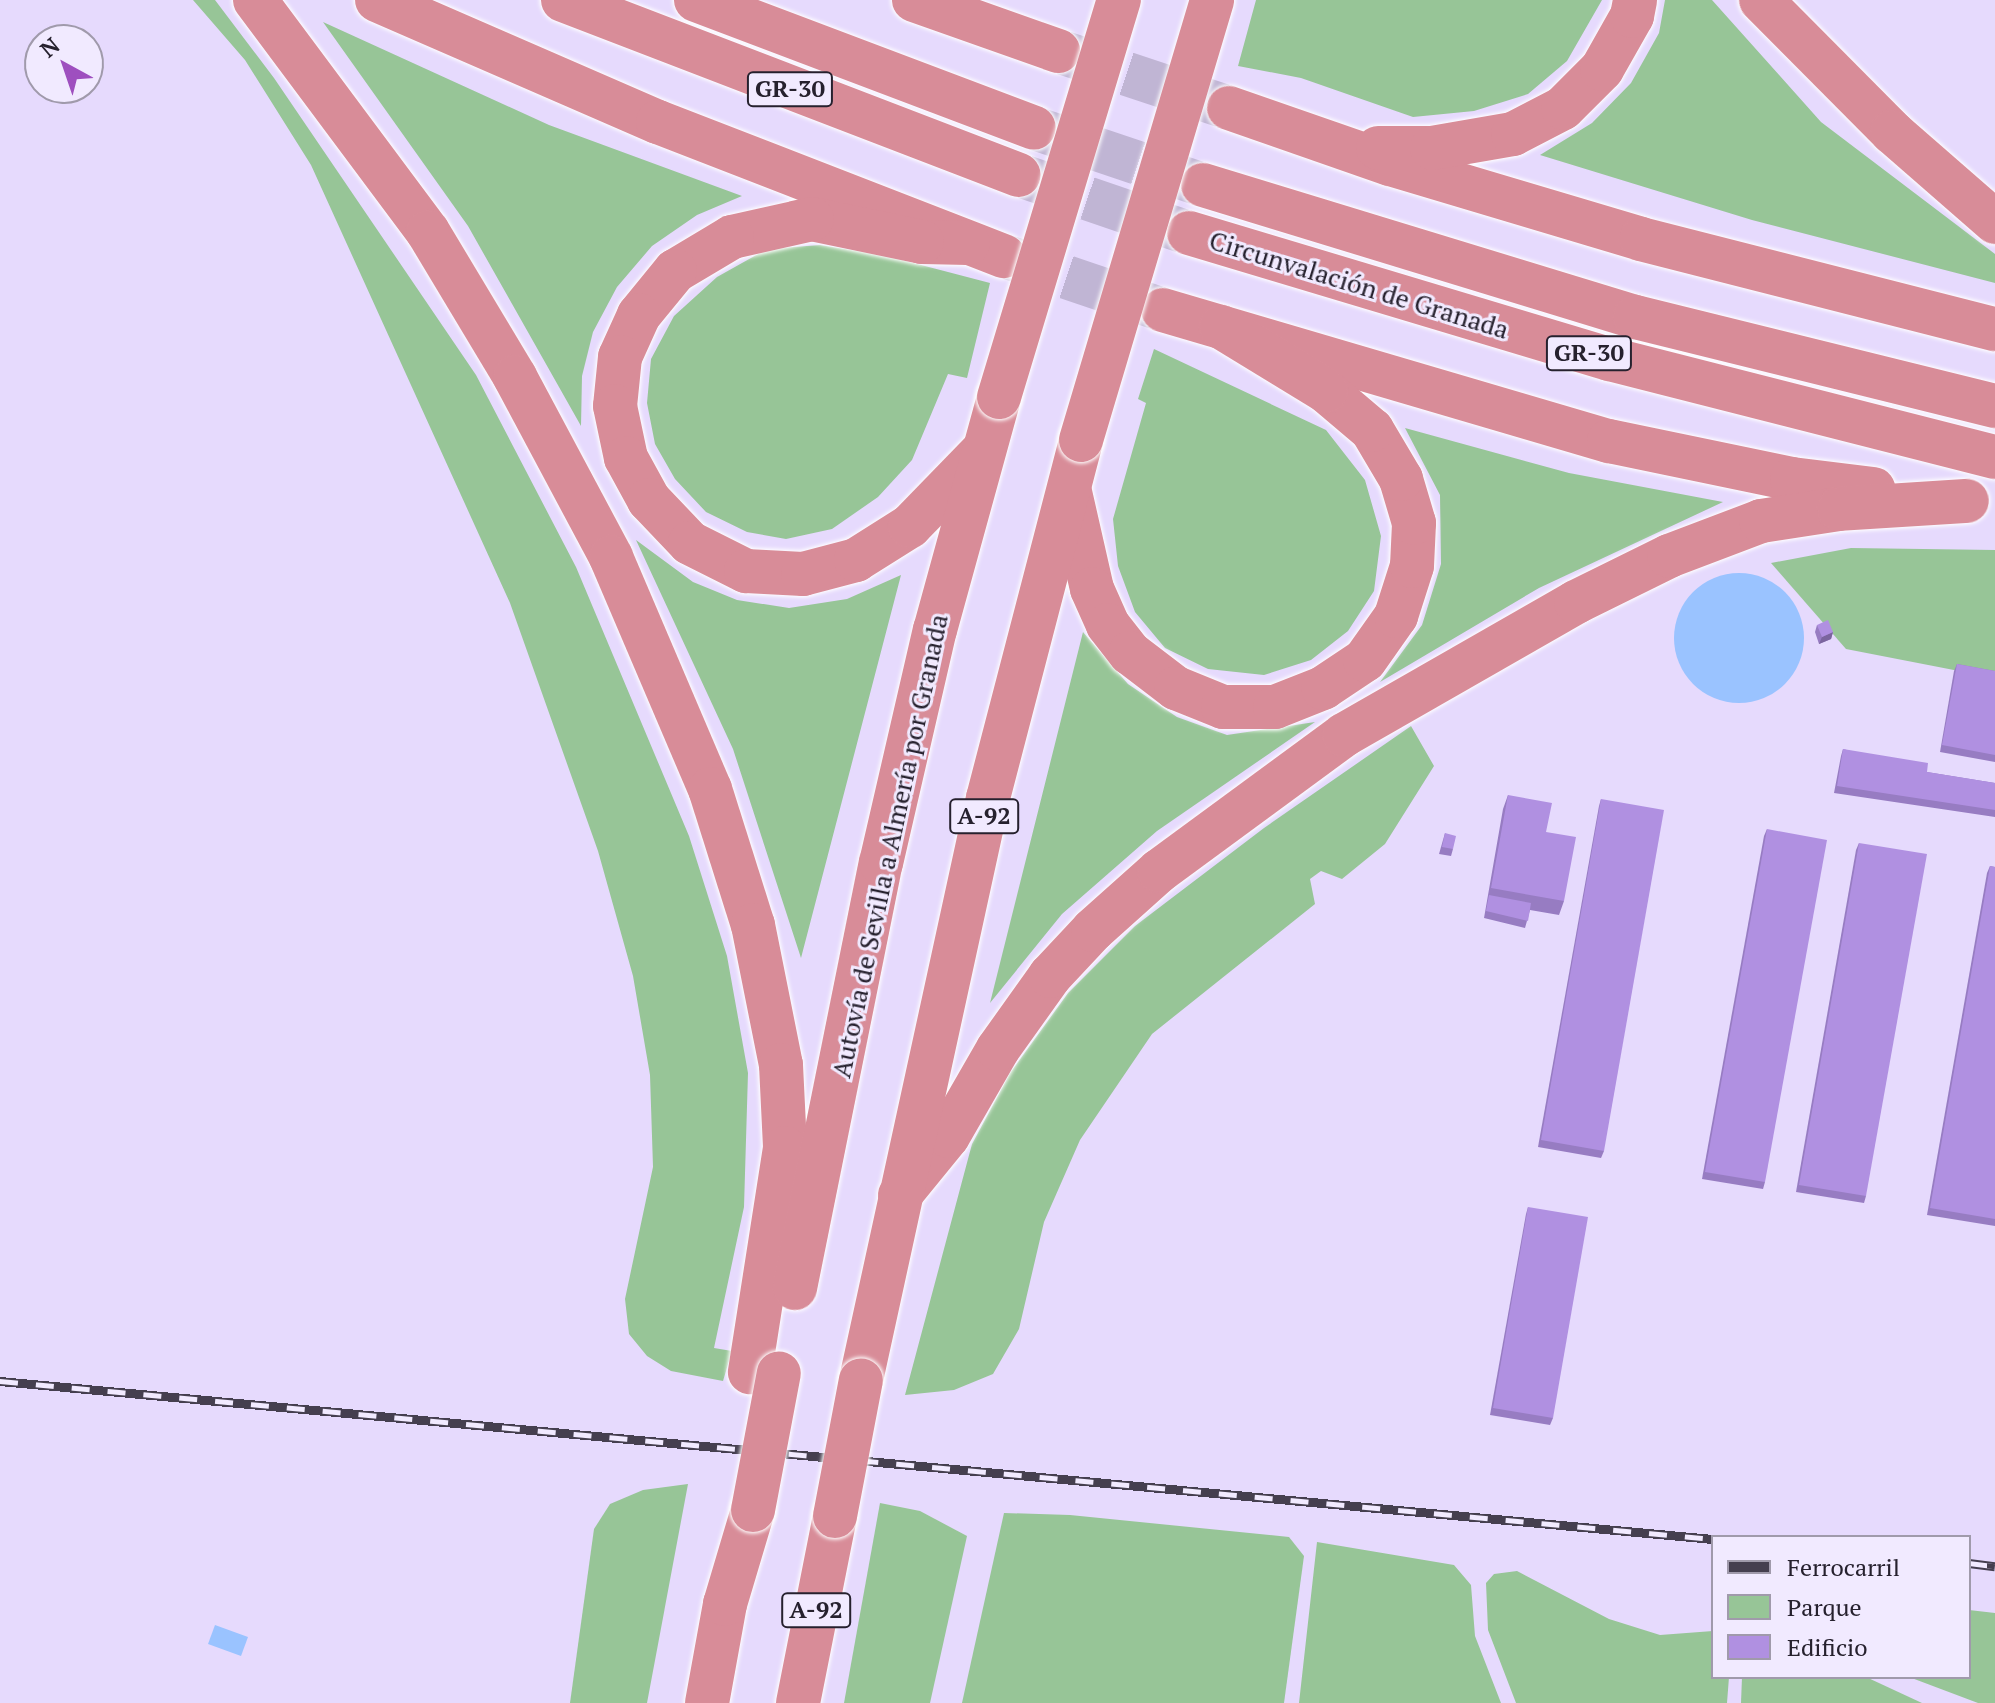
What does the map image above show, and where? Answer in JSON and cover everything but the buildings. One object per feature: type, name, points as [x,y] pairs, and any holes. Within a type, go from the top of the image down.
[{"type":"highway","points":[[255,0],[428,232],[515,377],[611,557],[710,789],[753,925],[781,1065],[785,1148],[764,1373]]},
{"type":"highway","points":[[377,0],[658,122],[986,249],[922,242],[812,219],[732,237],[675,271],[639,315],[620,357],[615,406],[626,458],[649,500],[690,543],[746,571],[803,574],[856,560],[910,526],[983,450]]},
{"type":"highway","name":"GR-30","points":[[563,0],[1019,175]]},
{"type":"highway","name":"GR-30","points":[[696,0],[1034,128]]},
{"type":"highway","points":[[914,0],[1058,51]]},
{"type":"highway","name":"Autovía de Sevilla a Almería por Granada","points":[[707,1703],[764,1373],[881,863],[983,450],[1119,0]]},
{"type":"highway","name":"A-92","points":[[798,1703],[861,1380],[988,798],[1081,440],[1212,0]]},
{"type":"highway","points":[[1351,151],[1476,142],[1513,134],[1563,108],[1602,69],[1632,16],[1635,0]]},
{"type":"highway","points":[[1761,0],[1892,132],[1995,222]]},
{"type":"highway","points":[[1229,108],[1351,151],[1641,239],[1995,329]]},
{"type":"highway","name":"Circunvalación de Granada","points":[[1203,185],[1635,317],[1995,406]]},
{"type":"highway","name":"Circunvalación de Granada","points":[[1189,233],[1610,359],[1995,457]]},
{"type":"highway","points":[[1163,310],[1609,441],[1792,479],[1981,502]]},
{"type":"highway","points":[[1068,487],[1092,589],[1108,625],[1130,653],[1176,688],[1223,707],[1275,707],[1323,688],[1365,660],[1396,616],[1412,566],[1414,523],[1401,479],[1372,430],[1326,391],[1221,327]]},
{"type":"highway","points":[[900,1195],[948,1136],[998,1049],[1050,976],[1093,930],[1159,871],[1344,735],[1576,602],[1669,556],[1761,521],[1839,509],[1981,502]]},
{"type":"green space","points":[[193,0],[215,0],[274,78],[476,375],[576,567],[689,836],[727,956],[748,1073],[744,1207],[714,1348],[732,1351],[723,1381],[671,1371],[647,1356],[629,1334],[625,1299],[653,1167],[650,1075],[633,976],[598,851],[510,603],[311,165],[245,60]]},
{"type":"green space","points":[[1256,0],[1602,0],[1567,61],[1528,94],[1474,111],[1413,117],[1301,78],[1238,66]]},
{"type":"green space","points":[[1665,0],[1712,0],[1821,122],[1995,254],[1995,283],[1752,220],[1540,155],[1592,123],[1631,83],[1659,33]]},
{"type":"green space","points":[[323,22],[549,125],[742,196],[697,215],[652,246],[617,287],[593,332],[582,376],[581,426],[468,226]]},
{"type":"green space","points":[[820,245],[883,255],[990,283],[967,378],[948,374],[912,460],[878,497],[832,529],[786,539],[747,532],[706,512],[675,479],[655,444],[647,403],[651,359],[674,316],[717,277],[767,249]]},
{"type":"green space","points":[[1154,349],[1326,430],[1365,480],[1381,536],[1374,591],[1348,631],[1311,660],[1264,675],[1208,669],[1165,648],[1135,612],[1118,566],[1113,519],[1146,403],[1138,399]]},
{"type":"green space","points":[[1405,428],[1569,473],[1723,502],[1539,588],[1380,682],[1422,625],[1441,564],[1440,495]]},
{"type":"green space","points":[[636,540],[693,582],[737,600],[789,608],[847,599],[901,575],[801,958],[733,749]]},
{"type":"green space","points":[[1851,548],[1995,550],[1995,678],[1846,649],[1771,563]]},
{"type":"green space","points":[[1083,632],[1128,684],[1177,717],[1227,735],[1315,722],[1157,831],[1062,914],[990,1003]]},
{"type":"green space","points":[[1411,726],[1434,766],[1385,844],[1342,879],[1321,871],[1310,879],[1315,904],[1152,1034],[1080,1140],[1044,1222],[1019,1329],[993,1374],[954,1390],[905,1395],[972,1144],[1010,1073],[1068,993],[1135,926],[1264,828]]},
{"type":"green space","points":[[688,1484],[647,1703],[570,1703],[594,1529],[610,1504],[643,1490]]},
{"type":"green space","points":[[880,1503],[920,1511],[967,1536],[930,1703],[844,1703]]},
{"type":"green space","points":[[1004,1513],[1070,1515],[1289,1537],[1304,1556],[1284,1703],[962,1703]]},
{"type":"green space","points":[[1317,1542],[1454,1565],[1471,1585],[1475,1636],[1501,1703],[1299,1703]]},
{"type":"green space","points":[[1517,1571],[1609,1619],[1660,1635],[1711,1631],[1711,1679],[1729,1679],[1727,1703],[1516,1703],[1488,1630],[1486,1583],[1494,1574]]},
{"type":"green space","points":[[1971,1610],[1995,1613],[1995,1703],[1978,1703],[1914,1679],[1971,1679]]},
{"type":"green space","points":[[1742,1679],[1870,1679],[1922,1703],[1741,1703]]},
{"type":"water","points":[[1739,573],[1764,577],[1785,592],[1800,613],[1804,638],[1800,663],[1785,684],[1764,699],[1739,703],[1714,699],[1693,684],[1678,663],[1674,638],[1678,613],[1693,592],[1714,577]]},
{"type":"water","points":[[215,1625],[248,1637],[241,1656],[208,1644]]},
{"type":"tunnel","points":[[1064,53],[1229,108]]},
{"type":"tunnel","points":[[1034,128],[1197,183]]},
{"type":"tunnel","points":[[1025,177],[1183,231]]},
{"type":"tunnel","points":[[1004,256],[1161,309]]},
{"type":"railway","points":[[0,1381],[1711,1539]]},
{"type":"railway","points":[[1971,1563],[1995,1566]]}]
